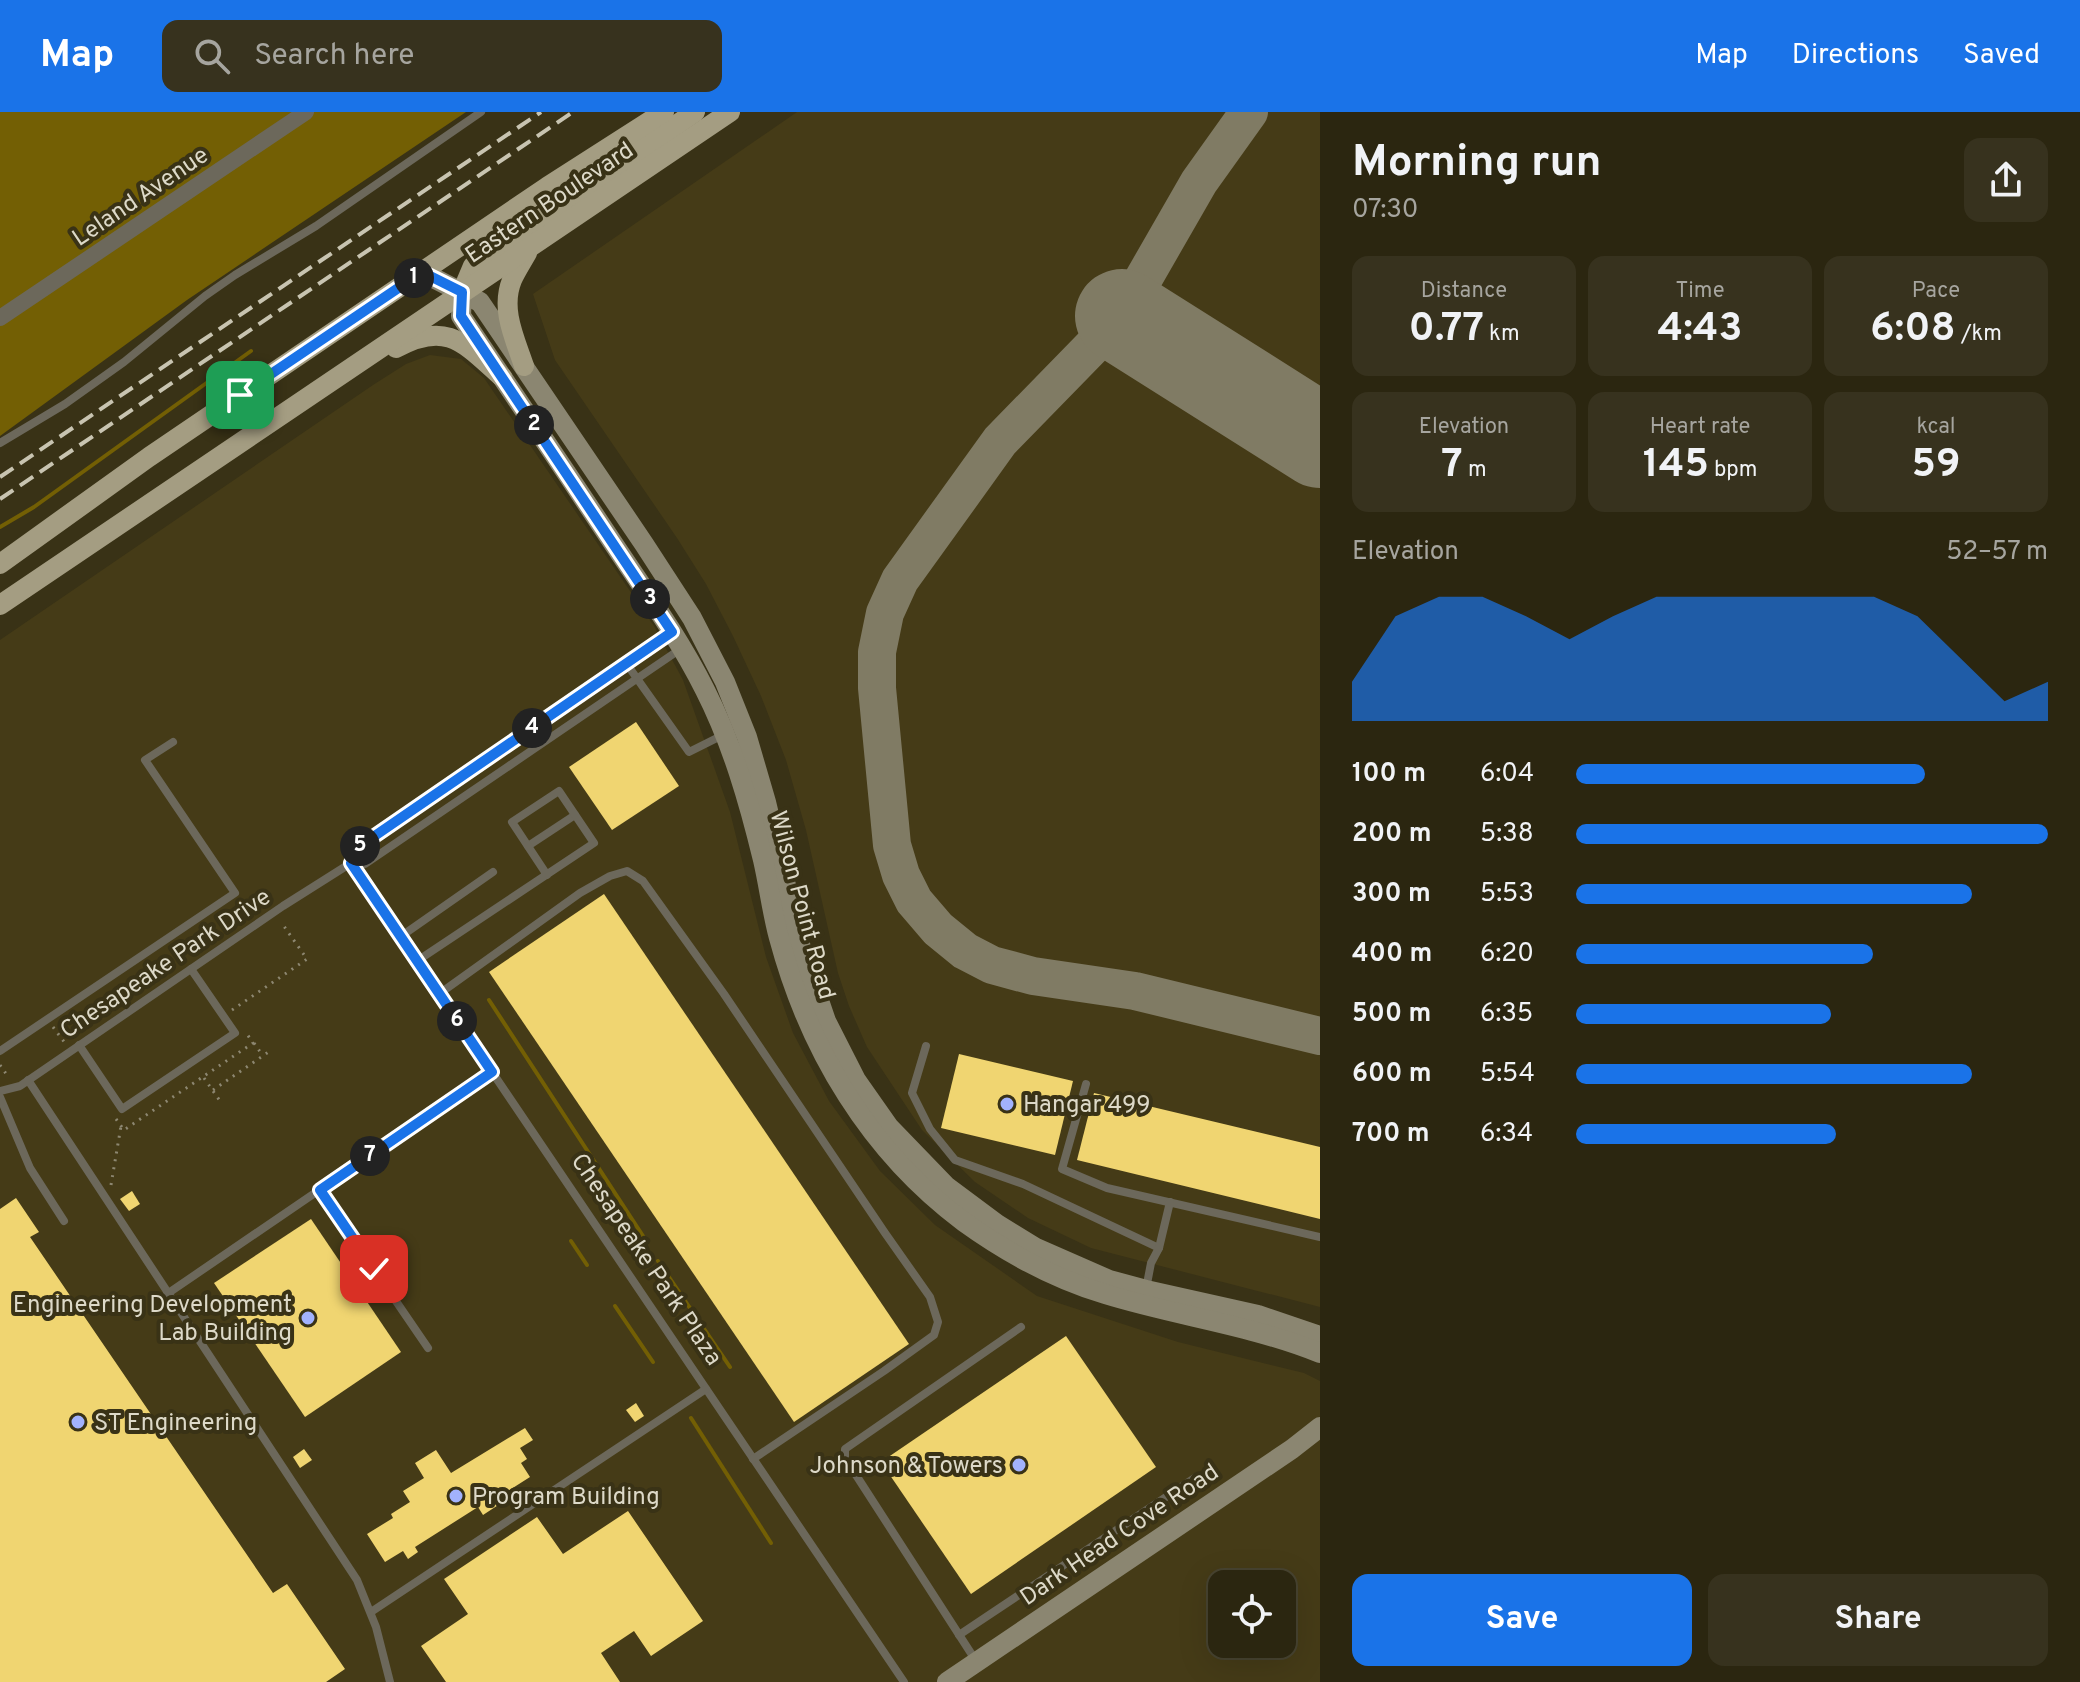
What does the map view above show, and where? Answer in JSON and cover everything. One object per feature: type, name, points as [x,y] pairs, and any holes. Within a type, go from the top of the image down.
[{"type":"main road","name":"Eastern Boulevard","points":[[0,564],[149,457],[547,187],[664,112]]},
{"type":"main road","points":[[462,292],[473,266],[695,112]]},
{"type":"main road","name":"Eastern Boulevard","points":[[0,605],[730,112]]},
{"type":"main road","points":[[524,366],[507,308],[511,281],[529,248]]},
{"type":"main road","points":[[325,385],[414,339],[433,335],[462,342],[502,377]]},
{"type":"street","name":"Leland Avenue","points":[[0,318],[306,112]]},
{"type":"street","name":"Wilson Point Road","points":[[422,272],[480,302],[644,544],[696,627],[725,682],[747,737],[801,948],[831,1032],[856,1080],[889,1127],[946,1186],[1036,1248],[1144,1298],[1320,1353]]},
{"type":"street","name":"Wilson Point Road","points":[[462,292],[461,316],[677,640],[705,690],[725,734],[752,813],[779,936],[796,994],[829,1067],[883,1144],[910,1175],[965,1222],[1032,1264],[1066,1281],[1144,1298],[1258,1315],[1320,1336]]},
{"type":"street","points":[[677,640],[696,627]]},
{"type":"street","name":"Dark Head Cove Road","points":[[947,1682],[1320,1427]]},
{"type":"lane","points":[[0,443],[65,404],[235,275],[316,226],[481,112]]},
{"type":"lane","points":[[677,640],[638,680],[365,864],[351,863],[360,846],[626,663],[677,640]]},
{"type":"lane","points":[[626,663],[689,752],[725,734]]},
{"type":"lane","points":[[0,1051],[235,893],[145,760],[173,742]]},
{"type":"lane","points":[[417,961],[547,875],[594,843],[559,791],[512,822],[547,875]]},
{"type":"lane","points":[[528,846],[575,815]]},
{"type":"lane","name":"Chesapeake Park Drive","points":[[0,1094],[28,1080],[351,863]]},
{"type":"lane","name":"Chesapeake Park Plaza","points":[[351,863],[904,1682]]},
{"type":"lane","points":[[439,994],[580,893],[610,876],[627,871],[643,881],[724,994],[930,1297],[938,1322],[934,1335],[753,1459]]},
{"type":"lane","points":[[400,937],[493,872]]},
{"type":"lane","points":[[79,1045],[122,1109],[235,1033],[195,966]]},
{"type":"lane","points":[[926,1046],[912,1093],[930,1129],[955,1160],[1023,1184],[1159,1248]]},
{"type":"lane","points":[[167,1294],[492,1072]]},
{"type":"lane","points":[[28,1080],[357,1580],[371,1612],[390,1682]]},
{"type":"lane","points":[[1086,1084],[1062,1169],[1107,1188],[1320,1237]]},
{"type":"lane","points":[[0,1094],[30,1168],[64,1221]]},
{"type":"lane","points":[[320,1190],[428,1348]]},
{"type":"lane","points":[[1144,1298],[1170,1202]]},
{"type":"lane","points":[[977,1662],[845,1458],[845,1449],[1021,1327]]},
{"type":"lane","points":[[371,1612],[706,1389]]},
{"type":"lane","points":[[959,1635],[1196,1477]]},
{"type":"path","points":[[231,1010],[307,959],[274,912]]},
{"type":"path","points":[[185,942],[195,966]]},
{"type":"path","points":[[239,1021],[263,1056]]},
{"type":"path","points":[[53,1027],[70,1051]]},
{"type":"path","points":[[112,1113],[124,1130],[253,1043]]},
{"type":"path","points":[[213,1090],[270,1051]]},
{"type":"path","points":[[0,1065],[15,1087]]},
{"type":"path","points":[[203,1077],[220,1101]]},
{"type":"path","points":[[108,1205],[121,1126]]},
{"type":"shaded area","points":[[0,112],[466,112],[187,300],[0,436]]},
{"type":"shaded area","points":[[797,112],[1320,112],[1320,1307],[1091,1248],[1028,1218],[975,1182],[922,1130],[867,1047],[849,1006],[838,973],[806,830],[786,760],[733,636],[677,538],[555,360],[533,294]]},
{"type":"shaded area","points":[[430,355],[461,359],[484,378],[654,626],[683,680],[730,812],[766,957],[793,1033],[829,1101],[880,1171],[935,1225],[1037,1296],[1178,1342],[1304,1373],[1320,1381],[1320,1682],[0,1682],[0,640],[406,364]]},
{"type":"building","points":[[636,722],[679,786],[612,830],[569,767]]},
{"type":"building","points":[[604,894],[909,1344],[794,1422],[489,972]]},
{"type":"building","name":"Hangar 499","points":[[959,1054],[1073,1081],[1055,1155],[941,1128]]},
{"type":"building","points":[[1094,1093],[1320,1147],[1320,1219],[1077,1160]]},
{"type":"building","points":[[132,1191],[140,1204],[129,1211],[120,1199]]},
{"type":"building","name":"ST Engineering","points":[[16,1198],[39,1232],[30,1237],[273,1593],[287,1584],[345,1669],[326,1682],[0,1682],[0,1209]]},
{"type":"building","name":"Engineering Development Lab Building","points":[[311,1219],[401,1352],[305,1417],[214,1283]]},
{"type":"building","name":"Johnson & Towers","points":[[1066,1336],[1156,1467],[971,1594],[881,1462]]},
{"type":"building","points":[[636,1403],[644,1416],[635,1422],[626,1410]]},
{"type":"building","name":"Program Building","points":[[525,1428],[533,1440],[520,1448],[527,1459],[521,1463],[530,1477],[505,1493],[509,1498],[483,1515],[478,1507],[415,1547],[418,1552],[408,1559],[403,1551],[385,1562],[367,1534],[393,1518],[391,1514],[410,1502],[403,1491],[424,1478],[415,1463],[436,1450],[451,1473]]},
{"type":"building","points":[[304,1449],[312,1460],[300,1468],[293,1457]]},
{"type":"building","points":[[628,1511],[703,1621],[651,1656],[634,1631],[601,1653],[620,1682],[446,1682],[421,1646],[468,1614],[444,1579],[537,1517],[563,1554]]},
{"type":"waterway","points":[[0,527],[34,507],[251,351]]},
{"type":"waterway","points":[[489,1000],[643,1236]]},
{"type":"waterway","points":[[571,1241],[587,1265]]},
{"type":"waterway","points":[[658,1261],[730,1367]]},
{"type":"waterway","points":[[615,1306],[653,1362]]},
{"type":"waterway","points":[[691,1418],[771,1543]]},
{"type":"taxiway","points":[[1249,112],[1199,182],[1122,316],[1000,441],[900,580],[885,613],[877,652],[877,688],[892,845],[901,875],[914,901],[938,929],[965,951],[992,965],[1033,976],[1135,991],[1320,1036]]},
{"type":"runway","points":[[1122,316],[1320,441]]},
{"type":"railway","points":[[0,477],[541,112]]},
{"type":"railway","points":[[0,499],[573,112]]},
{"type":"place","name":"Hangar 499","points":[[1007,1104]]},
{"type":"place","name":"Engineering Development Lab Building","points":[[308,1318]]},
{"type":"place","name":"ST Engineering","points":[[78,1422]]},
{"type":"place","name":"Johnson & Towers","points":[[1019,1465]]},
{"type":"place","name":"Program Building","points":[[456,1496]]},
{"type":"route","points":[[240,395],[422,272],[462,292],[461,316],[672,632],[360,846],[351,863],[492,1072],[320,1190],[374,1269]]}]
